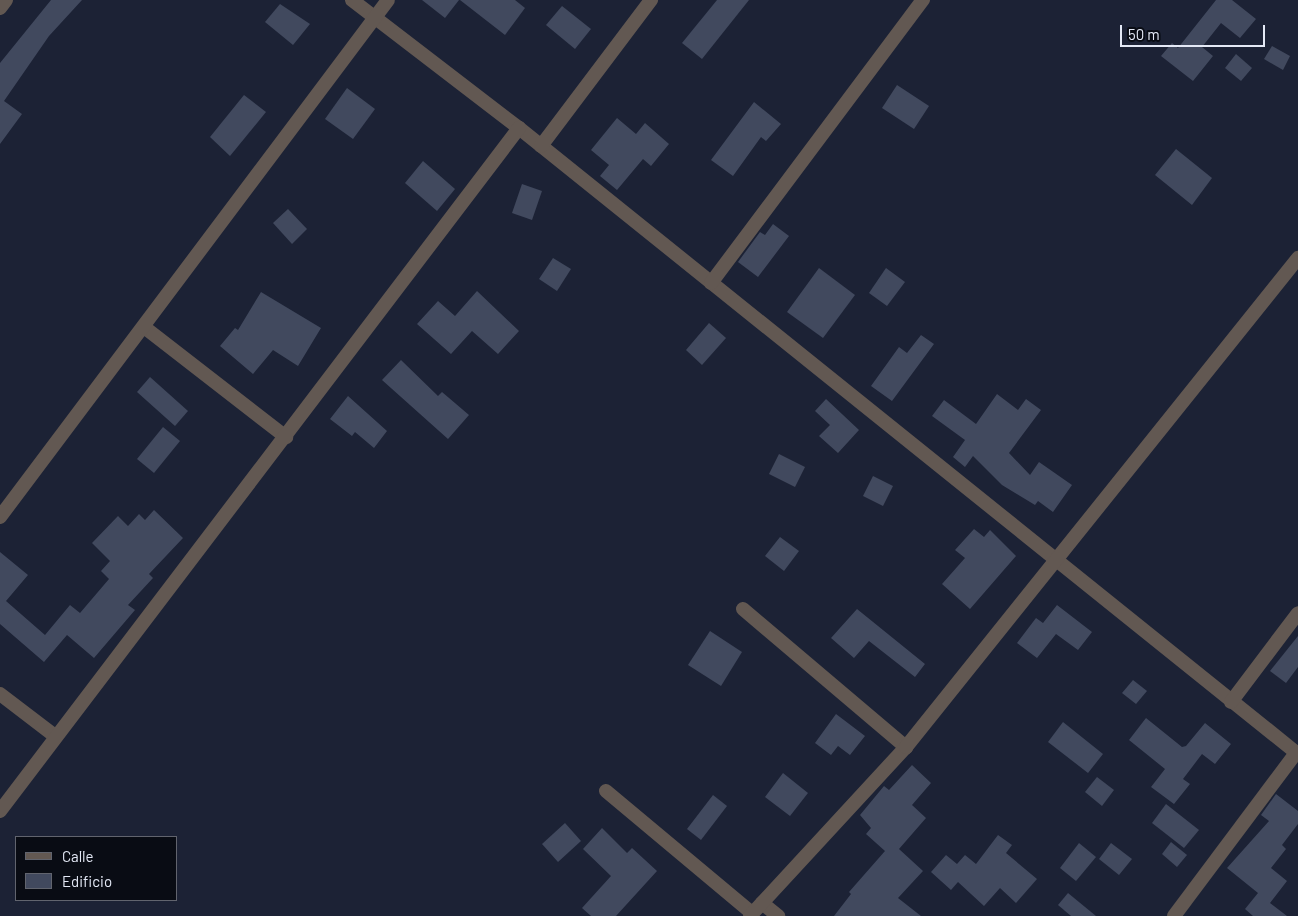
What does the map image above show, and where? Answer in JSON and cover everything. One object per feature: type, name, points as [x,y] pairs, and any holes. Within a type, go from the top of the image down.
[{"type":"street","points":[[0,8],[6,0]]},
{"type":"street","points":[[352,0],[519,128],[1297,754],[1174,916]]},
{"type":"street","points":[[0,517],[144,328],[388,0]]},
{"type":"street","points":[[541,146],[651,0]]},
{"type":"street","points":[[711,283],[923,0]]},
{"type":"street","points":[[0,811],[55,736],[286,437],[519,128]]},
{"type":"street","points":[[755,911],[906,747],[1298,258]]},
{"type":"street","points":[[144,328],[286,437]]},
{"type":"street","points":[[743,609],[906,747]]},
{"type":"street","points":[[1231,702],[1298,613]]},
{"type":"street","points":[[0,694],[55,736]]},
{"type":"street","points":[[606,791],[755,911],[778,916]]},
{"type":"building","points":[[51,0],[82,0],[49,36],[4,101],[22,114],[0,144],[0,63]]},
{"type":"building","points":[[422,0],[459,0],[445,18]]},
{"type":"building","points":[[460,0],[515,0],[525,8],[505,35]]},
{"type":"building","points":[[717,0],[749,0],[702,59],[682,43]]},
{"type":"building","points":[[1216,0],[1232,0],[1256,19],[1240,38],[1221,23],[1202,47],[1213,56],[1193,81],[1161,56],[1172,43],[1178,48]]},
{"type":"building","points":[[280,4],[310,24],[293,45],[265,22]]},
{"type":"building","points":[[562,6],[591,29],[575,49],[546,25]]},
{"type":"building","points":[[1272,46],[1290,56],[1283,70],[1264,59]]},
{"type":"building","points":[[1236,54],[1252,68],[1241,81],[1225,68]]},
{"type":"building","points":[[897,85],[929,106],[914,129],[882,108]]},
{"type":"building","points":[[347,88],[375,109],[353,139],[325,119]]},
{"type":"building","points":[[244,95],[266,112],[230,156],[210,137]]},
{"type":"building","points":[[754,102],[781,124],[766,141],[761,137],[733,176],[711,160]]},
{"type":"building","points":[[617,118],[636,134],[645,123],[669,144],[651,166],[643,159],[617,190],[600,176],[609,165],[591,150]]},
{"type":"building","points":[[1176,149],[1212,178],[1192,205],[1155,175]]},
{"type":"building","points":[[423,161],[455,189],[437,211],[405,183]]},
{"type":"building","points":[[522,184],[542,191],[532,220],[512,213]]},
{"type":"building","points":[[288,209],[307,229],[292,244],[273,223]]},
{"type":"building","points":[[773,224],[789,236],[758,277],[738,262],[760,232],[765,235]]},
{"type":"building","points":[[553,258],[571,269],[557,291],[539,279]]},
{"type":"building","points":[[819,268],[855,295],[823,338],[787,312]]},
{"type":"building","points":[[886,268],[905,282],[887,306],[869,293]]},
{"type":"building","points":[[477,291],[519,331],[498,354],[472,331],[451,354],[417,324],[438,301],[455,316]]},
{"type":"building","points":[[261,292],[321,328],[298,366],[273,350],[253,374],[220,346],[235,328],[238,330]]},
{"type":"building","points":[[709,323],[726,338],[702,365],[686,350]]},
{"type":"building","points":[[921,335],[934,344],[892,401],[871,386],[899,347],[907,353]]},
{"type":"building","points":[[401,360],[438,396],[442,392],[469,415],[448,439],[382,380]]},
{"type":"building","points":[[150,377],[188,411],[175,426],[137,392]]},
{"type":"building","points":[[997,394],[1018,410],[1026,399],[1041,410],[1009,453],[1030,475],[1039,462],[1072,485],[1053,512],[1038,501],[1035,505],[1002,485],[973,456],[965,467],[953,457],[965,440],[932,416],[944,400],[976,424]]},
{"type":"building","points":[[348,396],[387,431],[374,448],[355,432],[352,436],[330,419]]},
{"type":"building","points":[[826,399],[859,430],[838,453],[819,436],[830,425],[815,411]]},
{"type":"building","points":[[163,427],[180,441],[154,473],[137,459]]},
{"type":"building","points":[[779,454],[805,467],[795,487],[769,474]]},
{"type":"building","points":[[873,476],[893,486],[883,506],[863,496]]},
{"type":"building","points":[[154,510],[183,538],[149,574],[153,578],[128,605],[135,610],[94,658],[67,635],[44,662],[0,624],[0,552],[28,575],[6,601],[45,635],[70,605],[80,613],[109,579],[101,571],[110,561],[92,543],[118,516],[128,526],[139,514],[145,520]]},
{"type":"building","points":[[974,529],[984,537],[990,530],[1016,556],[970,609],[942,584],[965,558],[955,550]]},
{"type":"building","points":[[780,537],[799,551],[784,571],[765,556]]},
{"type":"building","points":[[1057,605],[1092,632],[1078,650],[1056,634],[1037,658],[1017,643],[1036,618],[1043,623]]},
{"type":"building","points":[[857,609],[925,664],[915,677],[869,641],[854,658],[831,638]]},
{"type":"building","points":[[710,631],[742,652],[721,686],[688,665]]},
{"type":"building","points":[[1298,636],[1298,667],[1286,683],[1270,671]]},
{"type":"building","points":[[1133,680],[1147,691],[1136,704],[1122,693]]},
{"type":"building","points":[[836,714],[865,736],[850,755],[838,746],[831,755],[815,743]]},
{"type":"building","points":[[1146,718],[1182,747],[1186,746],[1205,723],[1231,744],[1215,764],[1202,754],[1183,779],[1190,784],[1174,804],[1151,787],[1165,769],[1129,740]]},
{"type":"building","points":[[1063,722],[1103,754],[1088,773],[1048,742]]},
{"type":"building","points":[[912,765],[931,783],[912,805],[926,818],[899,849],[923,871],[898,898],[921,916],[834,916],[851,894],[849,892],[885,851],[866,834],[871,828],[860,815],[884,786],[889,790]]},
{"type":"building","points":[[783,773],[808,793],[790,816],[765,797]]},
{"type":"building","points":[[1097,777],[1114,790],[1102,806],[1085,792]]},
{"type":"building","points":[[1276,794],[1298,811],[1298,824],[1282,845],[1286,849],[1271,868],[1287,881],[1270,903],[1287,916],[1253,916],[1245,909],[1258,893],[1227,868],[1269,821],[1261,815]]},
{"type":"building","points":[[713,795],[727,806],[701,840],[687,829]]},
{"type":"building","points":[[1166,804],[1199,830],[1184,848],[1152,823]]},
{"type":"building","points":[[565,823],[581,841],[558,862],[542,844]]},
{"type":"building","points":[[602,828],[627,853],[632,848],[657,871],[616,916],[591,916],[582,908],[611,876],[583,849]]},
{"type":"building","points":[[998,835],[1012,845],[1006,853],[1037,879],[1016,903],[1000,888],[984,906],[958,882],[951,890],[931,872],[946,855],[957,864],[965,855],[976,864]]},
{"type":"building","points":[[1171,842],[1187,855],[1177,867],[1162,854]]},
{"type":"building","points":[[1079,843],[1096,857],[1076,881],[1060,868]]},
{"type":"building","points":[[1111,843],[1132,859],[1119,875],[1099,859]]},
{"type":"building","points":[[1068,893],[1096,916],[1071,916],[1058,905]]}]
